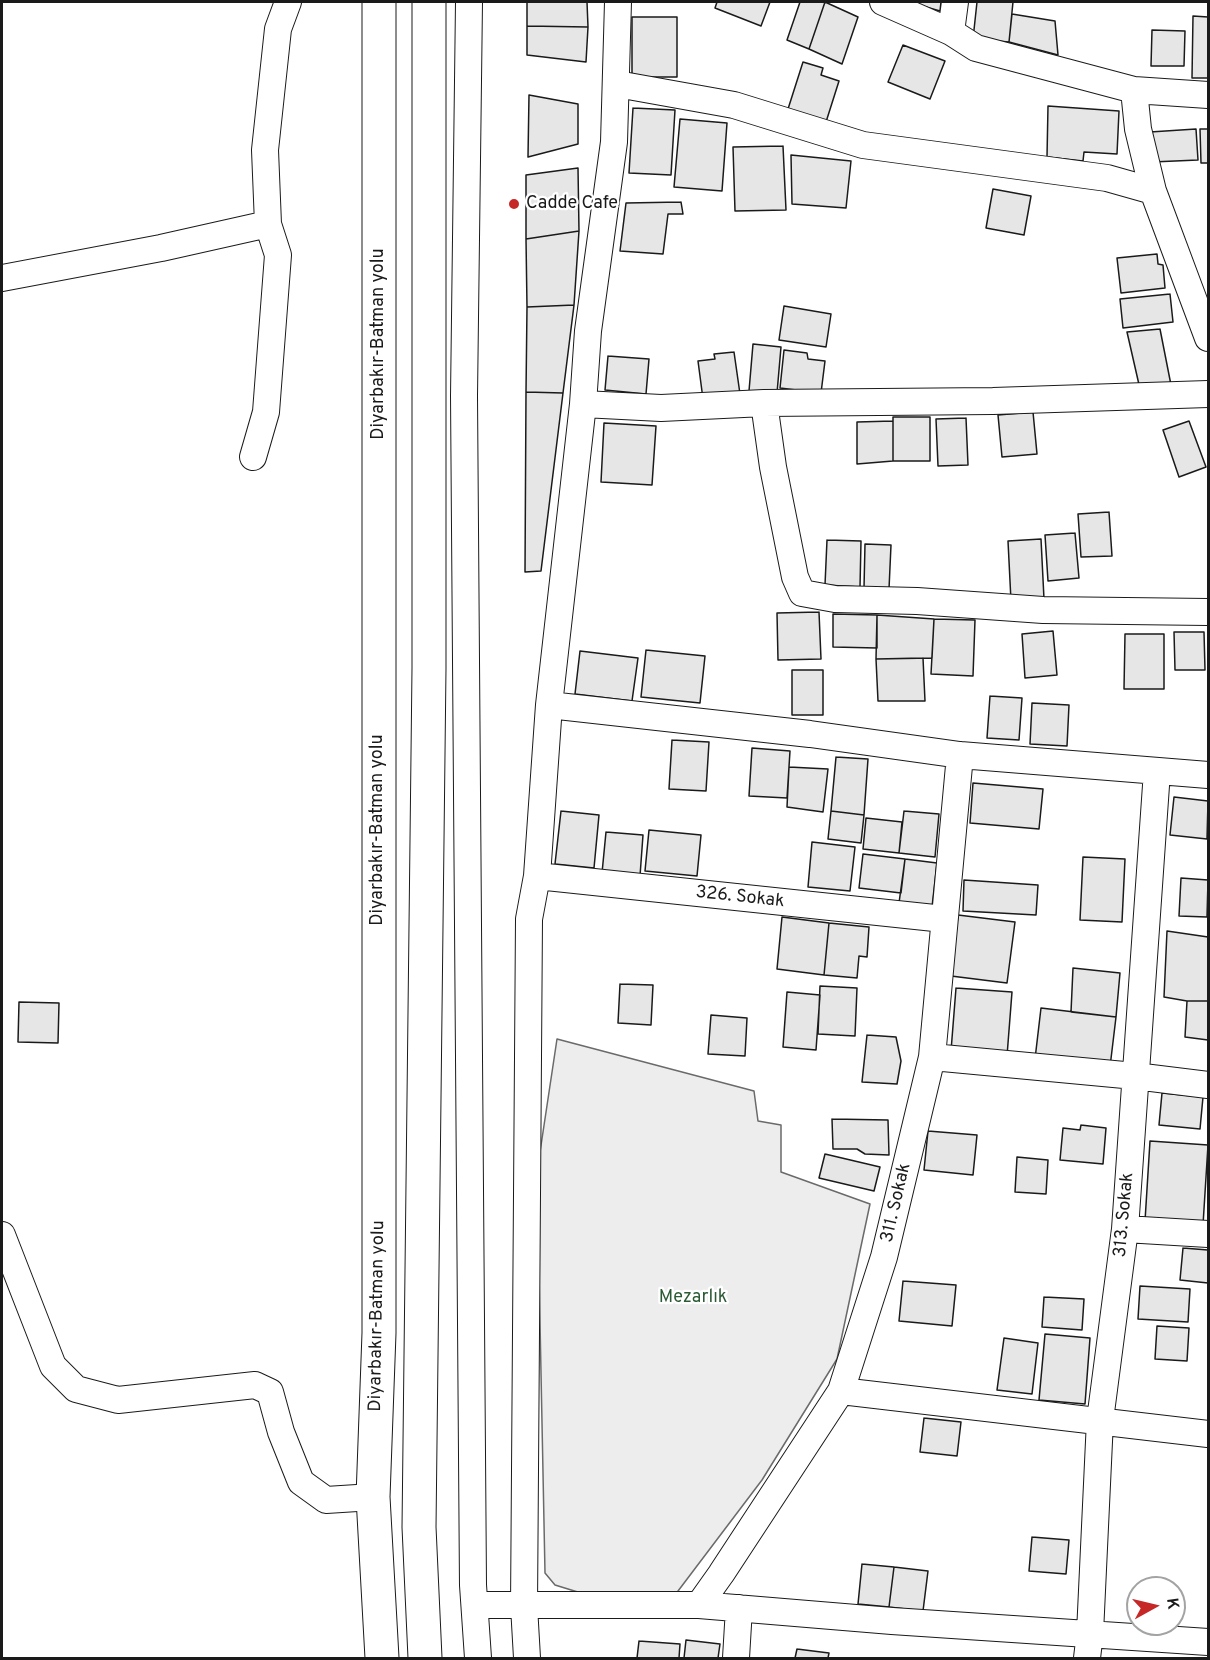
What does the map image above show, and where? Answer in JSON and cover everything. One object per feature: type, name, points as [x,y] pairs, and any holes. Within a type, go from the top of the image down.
[{"type":"highway","name":"Diyarbakır-Batman yolu","points":[[379,2],[380,1333],[373,1497],[382,1659]]},
{"type":"highway","points":[[425,1659],[419,1527],[429,668],[429,2]]},
{"type":"street","points":[[253,457],[266,412],[278,255],[268,224],[265,150],[278,29],[288,2]]},
{"type":"street","points":[[469,2],[464,396],[470,1292],[475,1605],[478,1659]]},
{"type":"street","points":[[527,1659],[524,1606],[529,919],[537,876],[549,705],[583,404],[588,331],[614,142],[618,2]]},
{"type":"street","points":[[883,2],[951,32],[976,48],[1134,90],[1209,95]]},
{"type":"street","points":[[951,32],[955,2]]},
{"type":"street","points":[[617,84],[734,105],[863,145],[1107,178],[1153,191]]},
{"type":"street","points":[[1134,90],[1137,129],[1153,191],[1209,338]]},
{"type":"street","points":[[2,278],[161,248],[268,224]]},
{"type":"street","points":[[583,404],[661,408],[765,403],[993,401],[1209,394]]},
{"type":"street","points":[[765,403],[773,467],[795,577],[802,592],[835,599],[917,601],[1044,610],[1209,612]]},
{"type":"street","points":[[549,705],[810,734],[960,755],[1209,775]]},
{"type":"street","name":"311. Sokak","points":[[699,1605],[841,1391],[884,1257],[932,1057],[960,755]]},
{"type":"street","name":"313. Sokak","points":[[1087,1659],[1100,1420],[1125,1229],[1157,771]]},
{"type":"street","name":"326. Sokak","points":[[537,876],[944,919]]},
{"type":"street","points":[[932,1057],[1209,1085]]},
{"type":"street","points":[[1125,1229],[1209,1234]]},
{"type":"street","points":[[2,1235],[53,1366],[76,1389],[118,1400],[255,1385],[270,1392],[281,1432],[302,1482],[326,1500],[373,1497]]},
{"type":"street","points":[[841,1391],[1209,1434]]},
{"type":"street","points":[[475,1605],[699,1605],[892,1621],[1209,1642]]},
{"type":"street","points":[[736,1659],[739,1608]]},
{"type":"shaded area","name":"Mezarlık","points":[[557,1039],[754,1091],[758,1121],[781,1125],[781,1172],[870,1204],[837,1359],[762,1480],[675,1595],[581,1593],[555,1585],[545,1573],[537,1172]]},
{"type":"building","points":[[527,2],[587,2],[588,27],[527,26]]},
{"type":"building","points":[[717,2],[770,2],[761,26],[715,8]]},
{"type":"building","points":[[800,2],[825,2],[809,49],[787,40]]},
{"type":"building","points":[[825,2],[858,17],[842,64],[809,49]]},
{"type":"building","points":[[941,2],[940,11],[912,3]]},
{"type":"building","points":[[977,2],[1013,2],[1009,42],[973,39]]},
{"type":"building","points":[[1012,14],[1055,21],[1058,55],[1009,42]]},
{"type":"building","points":[[1193,16],[1208,17],[1208,78],[1192,78]]},
{"type":"building","points":[[632,17],[677,17],[677,77],[632,77]]},
{"type":"building","points":[[527,26],[588,27],[586,62],[527,55]]},
{"type":"building","points":[[1152,30],[1185,31],[1184,66],[1151,66]]},
{"type":"building","points":[[903,45],[945,61],[930,99],[888,82]]},
{"type":"building","points":[[803,62],[823,68],[821,75],[839,81],[826,122],[788,109]]},
{"type":"building","points":[[529,95],[578,104],[578,144],[528,157]]},
{"type":"building","points":[[1048,106],[1119,111],[1117,154],[1084,152],[1083,161],[1047,157]]},
{"type":"building","points":[[633,108],[675,110],[671,175],[629,173]]},
{"type":"building","points":[[680,119],[727,123],[722,191],[674,187]]},
{"type":"building","points":[[1196,129],[1198,160],[1152,162],[1150,132]]},
{"type":"building","points":[[1200,129],[1208,129],[1208,163],[1201,163]]},
{"type":"building","points":[[783,146],[786,210],[735,211],[733,147]]},
{"type":"building","points":[[791,155],[851,161],[846,208],[792,204]]},
{"type":"building","points":[[578,168],[579,231],[526,239],[526,175]]},
{"type":"building","points":[[993,189],[1031,196],[1024,235],[986,228]]},
{"type":"building","points":[[681,202],[683,214],[668,214],[663,254],[620,251],[626,203]]},
{"type":"building","points":[[579,231],[574,305],[527,307],[526,239]]},
{"type":"building","points":[[1157,254],[1158,264],[1163,265],[1165,288],[1121,293],[1117,258]]},
{"type":"building","points":[[1170,294],[1173,322],[1123,328],[1120,299]]},
{"type":"building","points":[[574,305],[563,393],[526,392],[527,307]]},
{"type":"building","points":[[784,306],[831,314],[826,347],[779,340]]},
{"type":"building","points":[[1160,329],[1171,385],[1140,389],[1127,332]]},
{"type":"building","points":[[753,344],[781,347],[777,393],[749,391]]},
{"type":"building","points":[[784,350],[807,353],[808,359],[825,361],[821,393],[780,388]]},
{"type":"building","points":[[734,352],[740,394],[703,399],[698,361],[715,359],[714,354]]},
{"type":"building","points":[[608,356],[649,359],[646,394],[605,390]]},
{"type":"building","points":[[526,392],[563,393],[541,571],[525,572]]},
{"type":"building","points":[[1033,412],[1037,454],[1002,457],[998,415]]},
{"type":"building","points":[[893,417],[930,417],[930,461],[893,461]]},
{"type":"building","points":[[966,418],[968,465],[938,466],[936,419]]},
{"type":"building","points":[[893,421],[893,461],[857,464],[857,422]]},
{"type":"building","points":[[1189,421],[1206,467],[1179,477],[1163,430]]},
{"type":"building","points":[[604,423],[656,426],[652,485],[601,482]]},
{"type":"building","points":[[1109,512],[1112,556],[1081,557],[1078,514]]},
{"type":"building","points":[[1075,533],[1079,578],[1048,581],[1045,535]]},
{"type":"building","points":[[1041,539],[1044,599],[1011,601],[1008,541]]},
{"type":"building","points":[[827,540],[861,541],[860,587],[825,585]]},
{"type":"building","points":[[865,544],[891,545],[889,589],[864,588]]},
{"type":"building","points":[[819,612],[821,659],[778,660],[777,613]]},
{"type":"building","points":[[833,614],[877,615],[877,648],[833,647]]},
{"type":"building","points":[[877,615],[934,619],[932,658],[876,659]]},
{"type":"building","points":[[934,619],[975,620],[973,676],[931,674]]},
{"type":"building","points":[[1053,631],[1057,675],[1025,678],[1022,634]]},
{"type":"building","points":[[1174,632],[1204,632],[1205,670],[1175,670]]},
{"type":"building","points":[[1125,634],[1164,634],[1164,689],[1124,689]]},
{"type":"building","points":[[646,650],[705,656],[700,703],[641,697]]},
{"type":"building","points":[[580,651],[638,658],[632,701],[575,694]]},
{"type":"building","points":[[923,658],[925,701],[878,701],[876,659]]},
{"type":"building","points":[[792,670],[823,670],[823,715],[792,715]]},
{"type":"building","points":[[990,696],[1022,698],[1019,740],[987,738]]},
{"type":"building","points":[[1032,703],[1069,705],[1067,746],[1030,744]]},
{"type":"building","points":[[672,740],[709,742],[706,791],[669,789]]},
{"type":"building","points":[[752,748],[790,751],[787,798],[749,796]]},
{"type":"building","points":[[836,757],[868,759],[864,815],[831,811]]},
{"type":"building","points":[[789,767],[828,769],[823,812],[787,807]]},
{"type":"building","points":[[973,783],[1043,789],[1039,829],[970,823]]},
{"type":"building","points":[[1174,797],[1208,801],[1207,839],[1170,835]]},
{"type":"building","points":[[561,811],[599,815],[594,868],[555,864]]},
{"type":"building","points":[[831,811],[864,815],[861,843],[828,839]]},
{"type":"building","points":[[904,811],[939,814],[935,857],[899,853]]},
{"type":"building","points":[[866,818],[902,822],[899,853],[863,849]]},
{"type":"building","points":[[649,830],[701,835],[697,876],[645,871]]},
{"type":"building","points":[[606,832],[643,835],[640,876],[602,873]]},
{"type":"building","points":[[812,842],[855,847],[850,891],[808,887]]},
{"type":"building","points":[[863,854],[905,859],[901,893],[859,888]]},
{"type":"building","points":[[1083,857],[1125,859],[1122,922],[1080,920]]},
{"type":"building","points":[[905,859],[937,863],[932,907],[899,903]]},
{"type":"building","points":[[1181,878],[1208,880],[1207,917],[1179,916]]},
{"type":"building","points":[[964,880],[1038,885],[1036,915],[963,911]]},
{"type":"building","points":[[958,915],[1015,922],[1007,983],[951,976]]},
{"type":"building","points":[[782,917],[829,923],[824,975],[777,969]]},
{"type":"building","points":[[829,923],[869,927],[867,957],[859,956],[857,978],[824,975]]},
{"type":"building","points":[[1167,931],[1208,937],[1208,1001],[1187,1001],[1164,997]]},
{"type":"building","points":[[1073,968],[1120,973],[1116,1017],[1071,1012]]},
{"type":"building","points":[[620,984],[653,985],[651,1025],[618,1023]]},
{"type":"building","points":[[820,986],[857,988],[855,1036],[818,1034]]},
{"type":"building","points":[[956,988],[1012,992],[1007,1056],[951,1051]]},
{"type":"building","points":[[787,992],[820,995],[816,1050],[783,1047]]},
{"type":"building","points":[[1187,1001],[1208,1001],[1208,1040],[1185,1037]]},
{"type":"building","points":[[19,1002],[59,1003],[58,1043],[18,1042]]},
{"type":"building","points":[[1041,1008],[1116,1017],[1110,1067],[1035,1059]]},
{"type":"building","points":[[711,1015],[747,1018],[745,1056],[708,1054]]},
{"type":"building","points":[[867,1035],[896,1037],[901,1061],[897,1084],[862,1082]]},
{"type":"building","points":[[1162,1093],[1203,1097],[1200,1129],[1159,1125]]},
{"type":"building","points":[[832,1119],[888,1120],[889,1155],[865,1154],[857,1149],[833,1149]]},
{"type":"building","points":[[1081,1125],[1106,1128],[1103,1164],[1060,1160],[1063,1128],[1080,1130]]},
{"type":"building","points":[[928,1131],[977,1135],[973,1175],[924,1170]]},
{"type":"building","points":[[1150,1141],[1208,1145],[1203,1225],[1145,1221]]},
{"type":"building","points":[[825,1154],[880,1167],[874,1191],[819,1178]]},
{"type":"building","points":[[1017,1157],[1048,1160],[1046,1194],[1015,1192]]},
{"type":"building","points":[[1183,1248],[1208,1250],[1208,1283],[1180,1280]]},
{"type":"building","points":[[903,1281],[956,1285],[952,1326],[899,1321]]},
{"type":"building","points":[[1140,1286],[1190,1289],[1188,1322],[1138,1319]]},
{"type":"building","points":[[1044,1297],[1084,1299],[1082,1330],[1042,1327]]},
{"type":"building","points":[[1157,1326],[1189,1328],[1187,1361],[1155,1359]]},
{"type":"building","points":[[1045,1334],[1090,1338],[1085,1404],[1039,1400]]},
{"type":"building","points":[[1004,1338],[1038,1343],[1032,1394],[997,1390]]},
{"type":"building","points":[[924,1418],[961,1422],[957,1456],[920,1452]]},
{"type":"building","points":[[1032,1537],[1069,1540],[1066,1574],[1029,1571]]},
{"type":"building","points":[[862,1564],[894,1567],[889,1607],[858,1604]]},
{"type":"building","points":[[894,1567],[928,1571],[923,1611],[889,1607]]},
{"type":"building","points":[[686,1640],[720,1644],[718,1658],[684,1658]]},
{"type":"building","points":[[639,1641],[680,1644],[679,1658],[637,1658]]},
{"type":"building","points":[[797,1649],[829,1653],[828,1658],[795,1658]]},
{"type":"place","name":"Cadde Cafe","points":[[514,204]]}]
